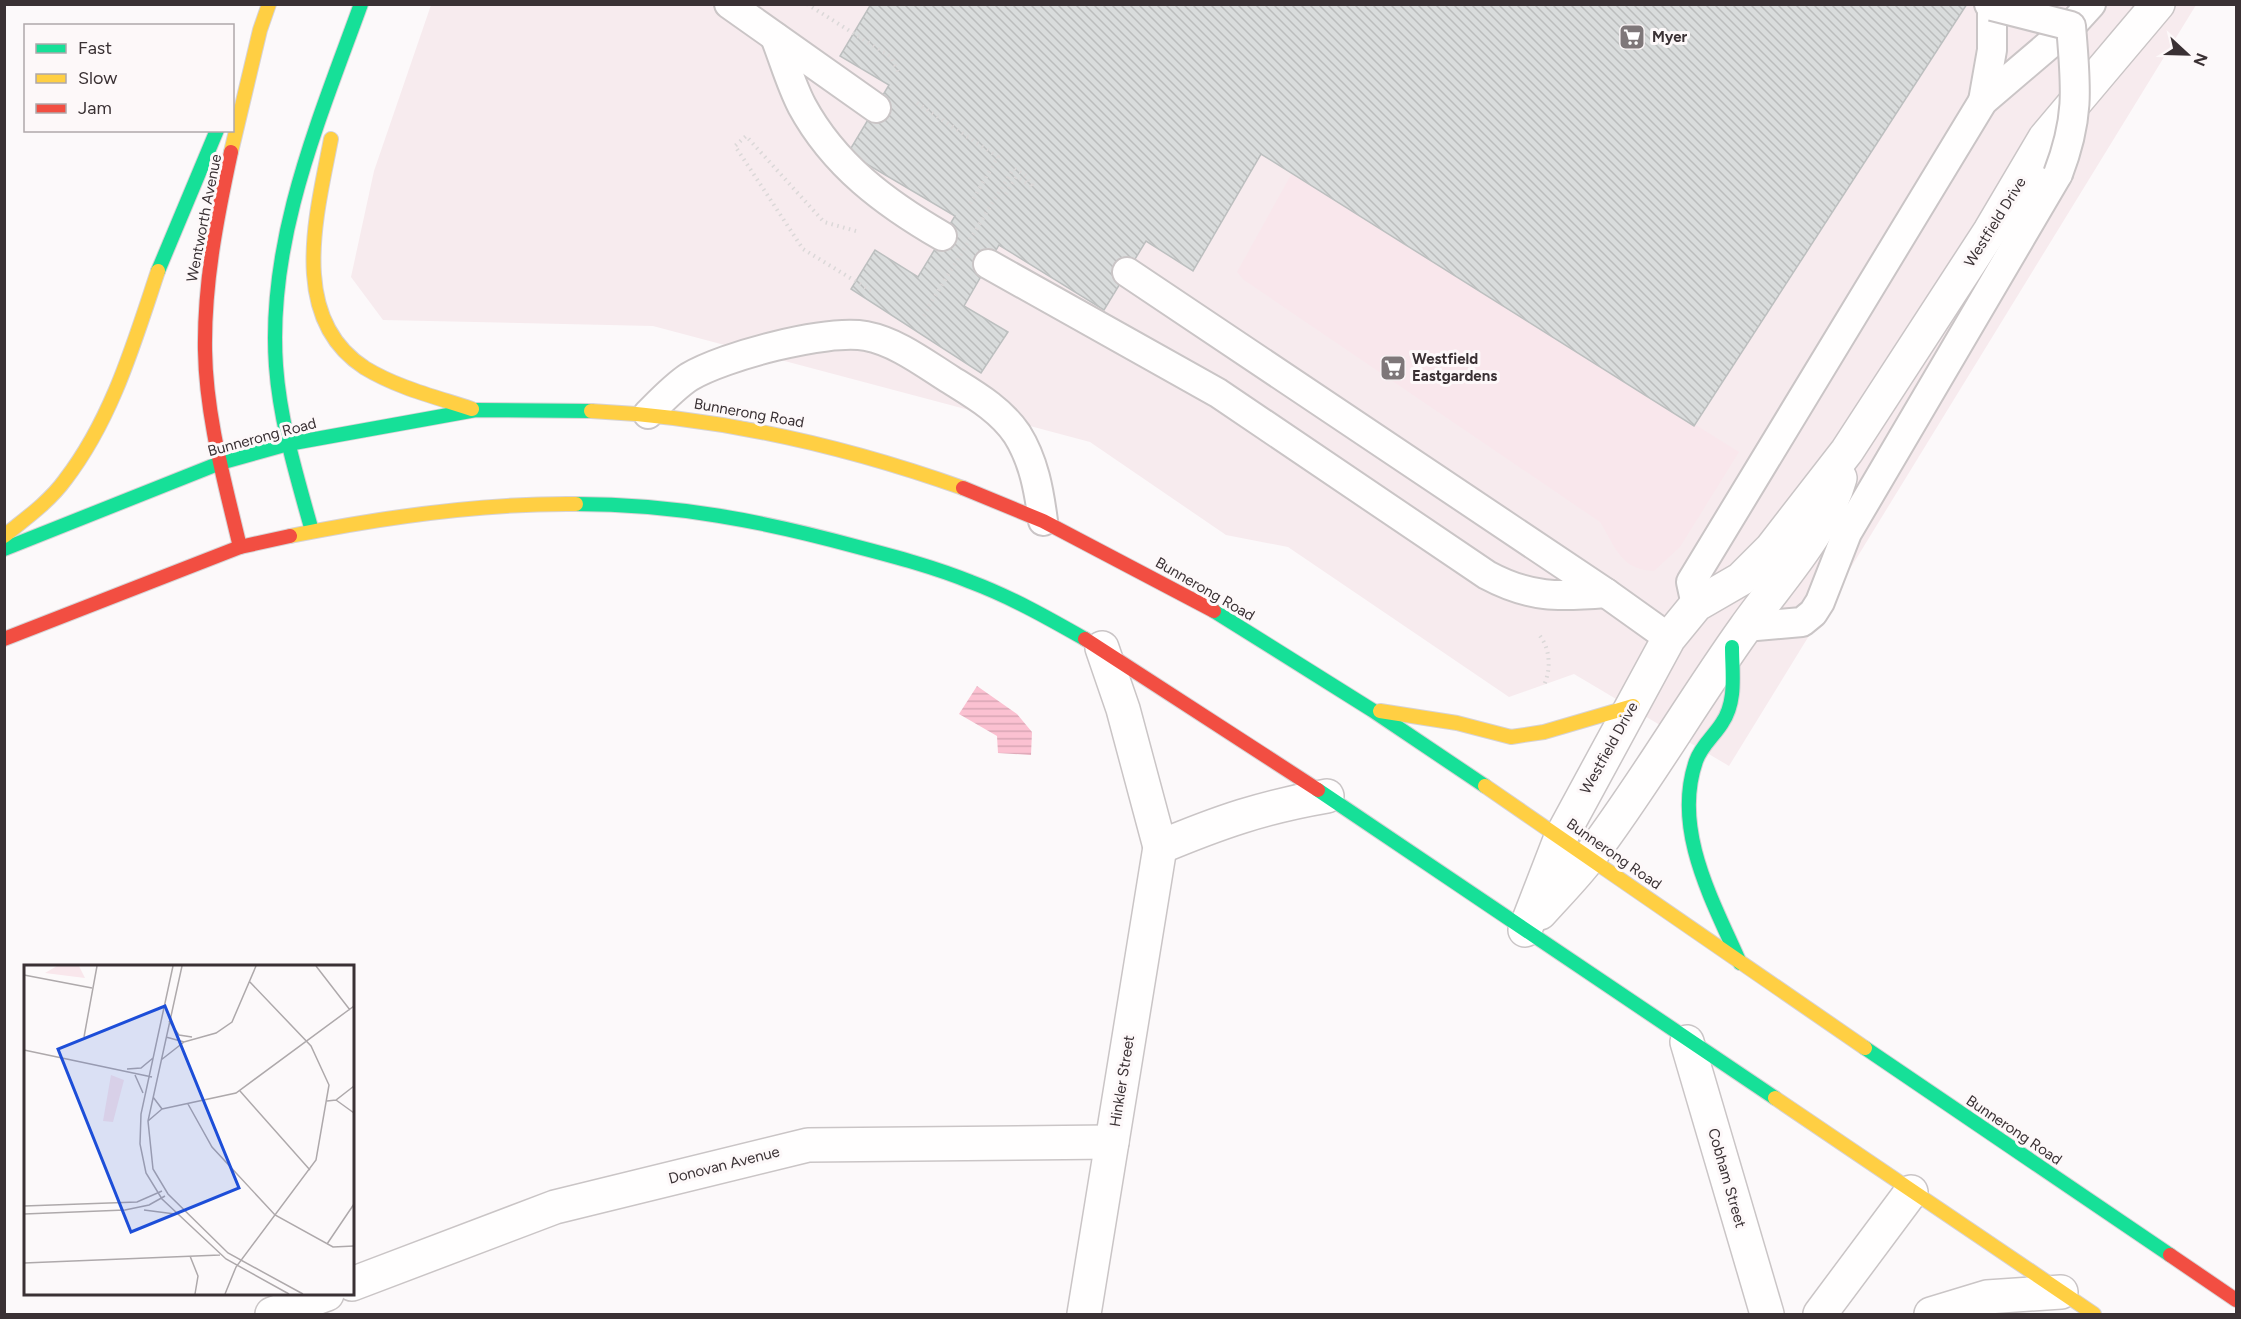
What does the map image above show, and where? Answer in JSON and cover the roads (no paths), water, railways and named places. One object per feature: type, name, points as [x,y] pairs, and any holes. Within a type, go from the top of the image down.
[{"type":"main road","name":"Wentworth Avenue","points":[[240,548],[220,463],[205,353],[206,297],[214,238],[260,30],[269,4]]},
{"type":"main road","points":[[312,531],[288,444],[276,365],[277,281],[285,233],[298,184],[361,4]]},
{"type":"main road","points":[[234,89],[260,30]]},
{"type":"main road","points":[[345,48],[314,241],[314,277],[321,313],[327,328],[350,356],[373,371],[413,389],[476,410]]},
{"type":"main road","points":[[4,536],[45,503],[66,479],[97,428],[124,368],[172,234],[215,132]]},
{"type":"main road","name":"Bunnerong Road","points":[[4,549],[220,463],[288,444],[476,410],[562,410],[648,414],[803,439],[887,461],[964,488],[1043,521],[1200,602],[1372,710],[1561,837],[1740,963],[2236,1300]]},
{"type":"main road","points":[[4,639],[240,548],[312,531],[446,509],[513,502],[638,504],[708,514],[777,525],[924,565],[972,582],[1032,609],[1102,648],[1327,796],[2094,1314]]},
{"type":"main road","points":[[1738,637],[1727,715],[1696,759],[1687,797],[1696,854],[1740,963]]},
{"type":"main road","points":[[1372,710],[1457,723],[1485,732],[1512,737],[1544,732],[1633,706]]},
{"type":"street","name":"Westfield Drive","points":[[1525,930],[1561,837],[1669,639],[1696,605],[1741,579],[1771,549],[1847,451],[1990,231],[2045,138],[2158,4]]},
{"type":"street","name":"Westfield Drive","points":[[1525,930],[1590,857],[1738,637],[1811,537],[1835,493],[1847,451]]},
{"type":"street","name":"Hinkler Street","points":[[1084,1314],[1160,847],[1123,709],[1102,648]]},
{"type":"street","points":[[1160,847],[1225,820],[1272,806],[1327,796]]},
{"type":"street","name":"Cobham Street","points":[[1687,1041],[1767,1314]]},
{"type":"street","name":"Donovan Avenue","points":[[354,1283],[555,1207],[808,1144],[1112,1142]]},
{"type":"street","points":[[1820,1314],[1911,1192]]},
{"type":"street","points":[[1931,1314],[1987,1296],[2061,1292]]},
{"type":"street","points":[[272,1314],[322,1295]]},
{"type":"lane","points":[[729,4],[876,108]]},
{"type":"lane","points":[[1696,605],[1691,582],[1983,101],[2071,26],[2091,4]]},
{"type":"lane","points":[[1983,101],[1992,50],[1990,5],[2071,26]]},
{"type":"lane","points":[[1738,637],[1802,622],[1813,613],[1820,602],[1847,533],[2058,174],[2070,143],[2077,97],[2071,26]]},
{"type":"lane","points":[[775,37],[801,105],[845,167],[909,217],[942,236]]},
{"type":"lane","points":[[988,264],[1218,393],[1486,574],[1510,587],[1538,595],[1606,593]]},
{"type":"lane","points":[[1127,272],[1606,593],[1669,639]]},
{"type":"lane","points":[[648,414],[688,378],[734,357],[840,335],[864,336],[885,341],[951,380],[1000,414],[1017,433],[1031,459],[1043,521]]},
{"type":"place","name":"Myer","points":[[1632,37]]},
{"type":"place","name":"Westfield Eastgardens","points":[[1393,368]]}]
